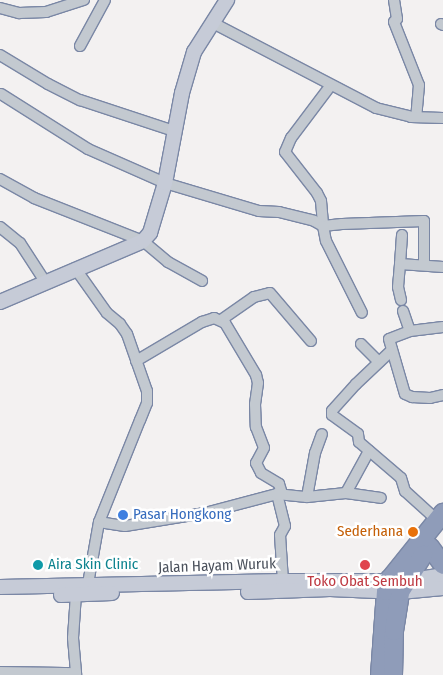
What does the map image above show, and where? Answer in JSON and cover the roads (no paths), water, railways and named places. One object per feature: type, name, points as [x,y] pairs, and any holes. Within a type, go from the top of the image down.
[{"type":"highway","points":[[393,675],[396,585],[430,547],[441,521]]},
{"type":"highway","points":[[380,675],[396,585],[441,521]]},
{"type":"highway","points":[[430,547],[443,565]]},
{"type":"main road","points":[[0,302],[143,240],[150,233],[156,218],[165,182],[174,131],[194,52],[227,0]]},
{"type":"main road","points":[[396,585],[443,575]]},
{"type":"main road","name":"Jalan Hayam Wuruk","points":[[0,587],[88,584],[168,585],[283,580],[396,585]]},
{"type":"main road","points":[[396,585],[443,588]]},
{"type":"main road","name":"Jalan Hayam Wuruk","points":[[0,596],[330,589],[396,585]]},
{"type":"street","points":[[0,8],[19,13],[46,12],[84,0]]},
{"type":"street","points":[[80,46],[105,0]]},
{"type":"street","points":[[394,0],[397,19],[394,22],[419,86],[416,118]]},
{"type":"street","points":[[212,23],[376,108],[416,118],[443,118]]},
{"type":"street","points":[[0,55],[32,75],[80,100],[174,131]]},
{"type":"street","points":[[331,84],[291,138],[285,152],[317,193],[321,201],[326,241],[362,313]]},
{"type":"street","points":[[1,94],[88,150],[207,197],[259,211],[301,216],[323,226],[424,221],[424,265]]},
{"type":"street","points":[[0,179],[34,198],[143,240],[168,262],[202,281]]},
{"type":"street","points":[[0,227],[20,243],[46,282]]},
{"type":"street","points":[[401,300],[398,287],[402,235]]},
{"type":"street","points":[[400,264],[443,267]]},
{"type":"street","points":[[75,268],[107,313],[120,324],[127,334],[147,391],[147,403],[99,522],[88,584]]},
{"type":"street","points":[[221,320],[254,297],[270,292],[310,341]]},
{"type":"street","points":[[404,311],[410,331]]},
{"type":"street","points":[[136,361],[202,322],[214,318],[221,320],[256,375],[258,384],[255,404],[256,427],[264,448],[256,463],[261,474],[279,484],[285,526],[280,535],[283,580]]},
{"type":"street","points":[[443,328],[410,331],[389,339],[404,390],[408,396],[430,398],[443,395]]},
{"type":"street","points":[[361,344],[379,362]]},
{"type":"street","points":[[392,350],[332,411],[332,415],[358,434],[359,442],[401,478],[406,490],[441,521]]},
{"type":"street","points":[[307,496],[315,453],[322,434]]},
{"type":"street","points":[[346,493],[370,451]]},
{"type":"street","points":[[99,522],[125,526],[163,521],[214,511],[280,494],[307,496],[346,493],[381,498]]},
{"type":"street","points":[[0,672],[76,674],[73,638],[76,594]]},
{"type":"place","name":"Pasar Hongkong","points":[[123,515]]},
{"type":"place","name":"Sederhana","points":[[413,532]]},
{"type":"place","name":"Aira Skin Clinic","points":[[38,565]]},
{"type":"place","name":"Toko Obat Sembuh","points":[[365,565]]}]
